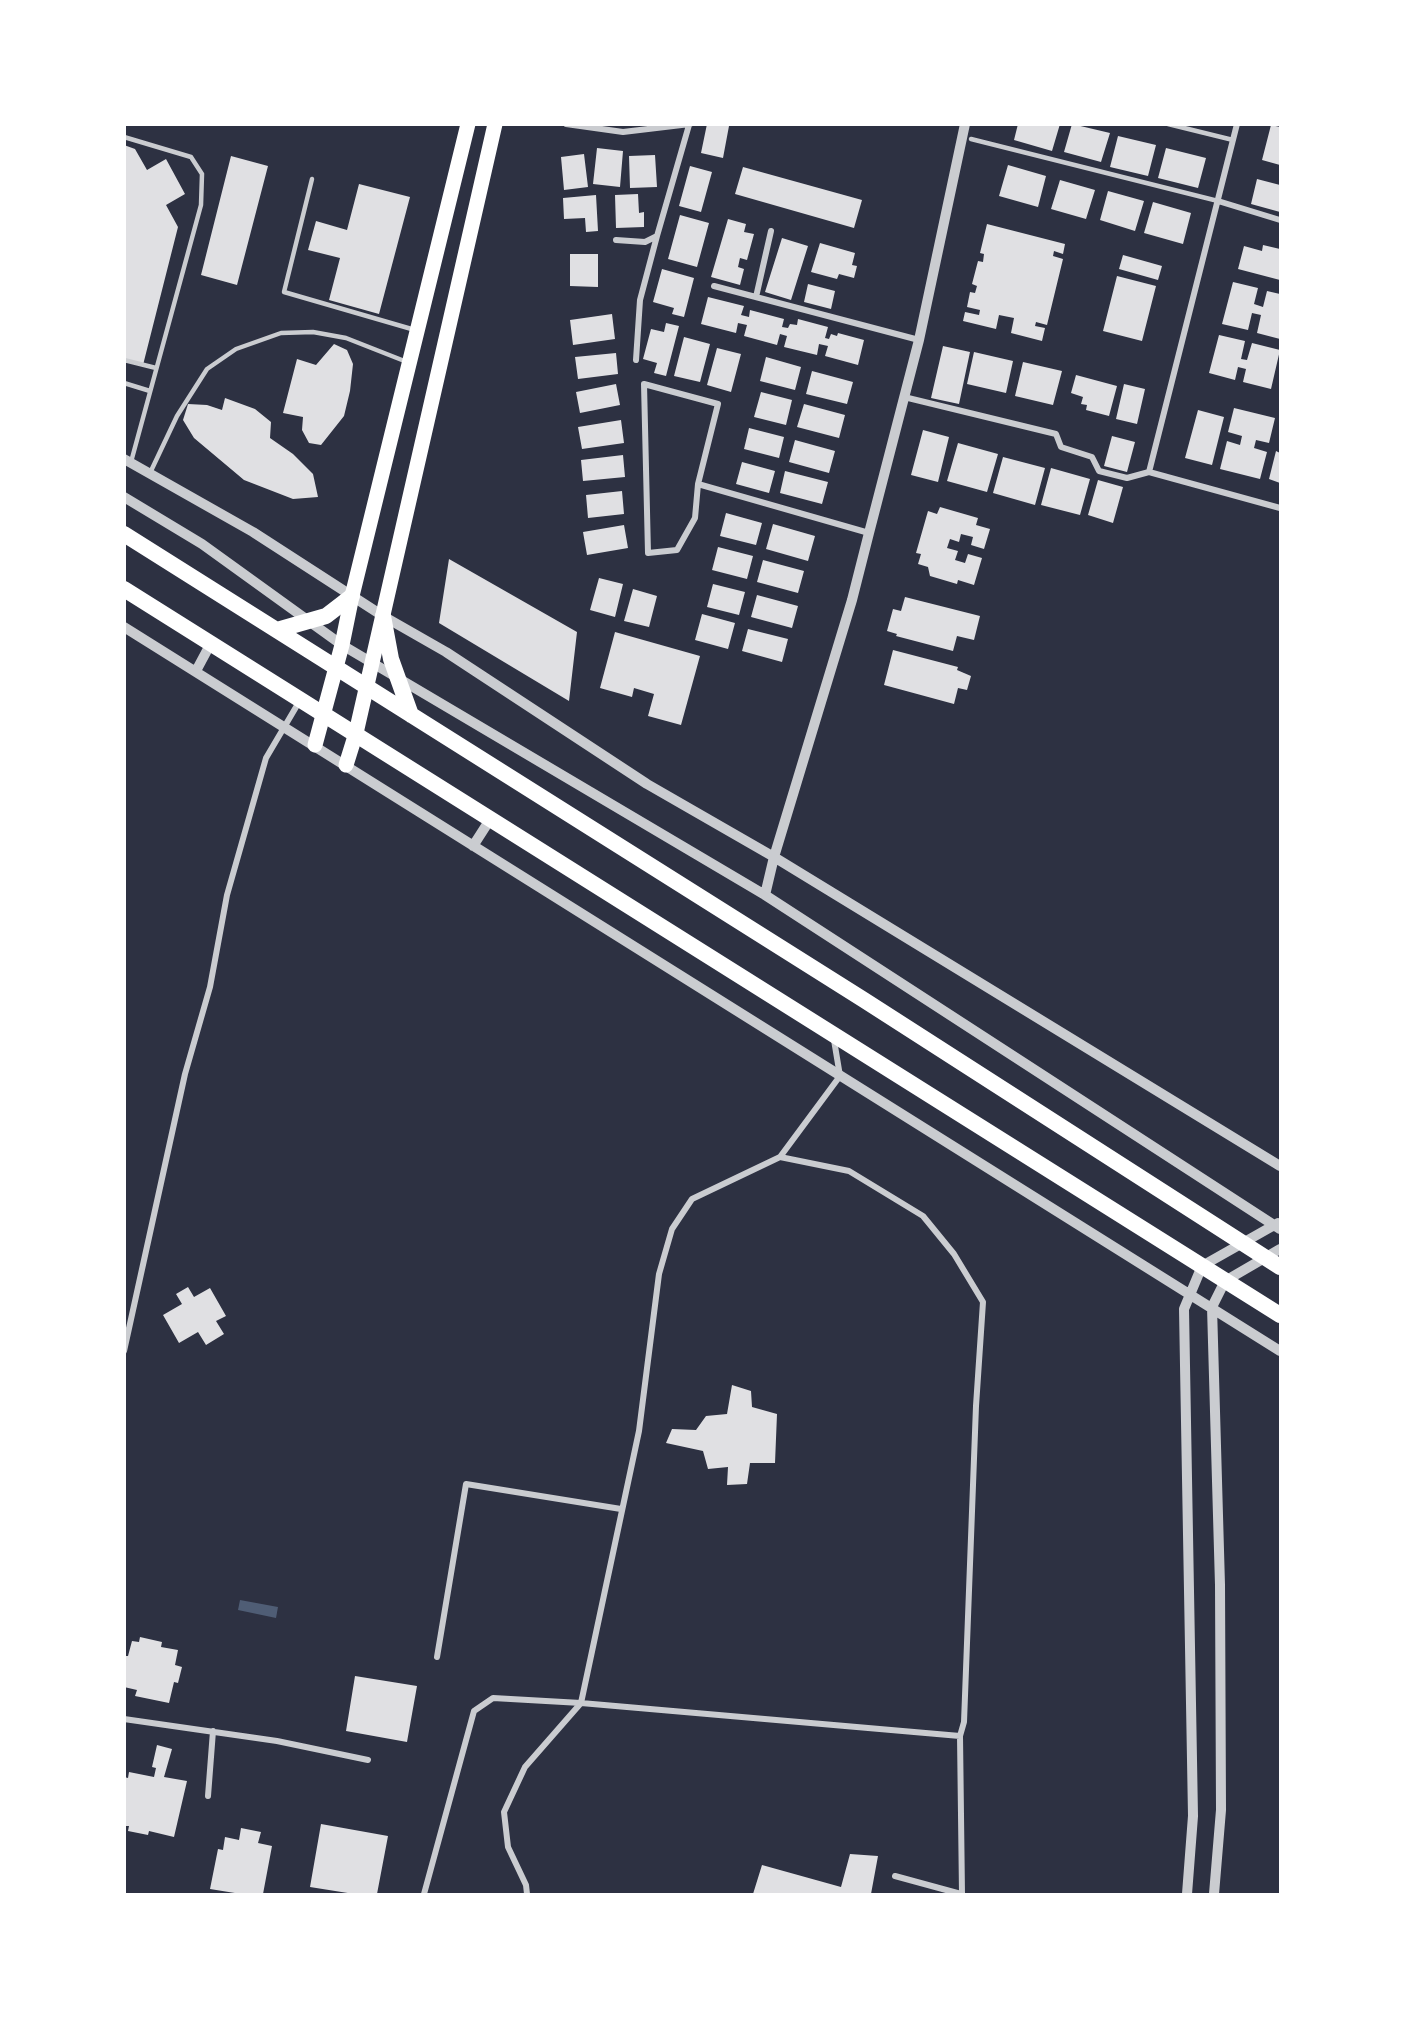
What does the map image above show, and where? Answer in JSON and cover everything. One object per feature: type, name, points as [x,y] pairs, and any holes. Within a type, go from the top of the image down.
[{"type":"highway","points":[[124,534],[1281,1267]]},
{"type":"highway","points":[[124,589],[1281,1315]]},
{"type":"highway","points":[[277,630],[310,623],[337,610],[352,596]]},
{"type":"highway","points":[[382,616],[411,715]]},
{"type":"main road","points":[[315,745],[342,645],[468,124]]},
{"type":"main road","points":[[346,765],[356,733],[495,124]]},
{"type":"street","points":[[566,124],[623,132],[689,125],[640,300],[636,360]]},
{"type":"street","points":[[765,895],[774,857],[852,600],[919,340],[965,124]]},
{"type":"street","points":[[1149,472],[1237,124]]},
{"type":"street","points":[[1218,201],[1281,220]]},
{"type":"street","points":[[756,297],[771,231]]},
{"type":"street","points":[[616,240],[645,242],[657,236]]},
{"type":"street","points":[[714,286],[919,340]]},
{"type":"street","points":[[644,384],[718,404],[698,484],[695,518],[677,550],[648,553],[644,384]]},
{"type":"street","points":[[904,397],[1056,434],[1061,447],[1092,457],[1099,471],[1127,478],[1149,472],[1281,508]]},
{"type":"street","points":[[128,461],[253,532],[382,616],[446,651],[647,784],[774,857],[1281,1166]]},
{"type":"street","points":[[698,484],[869,533]]},
{"type":"street","points":[[124,497],[202,544],[342,645],[765,895],[1279,1225]]},
{"type":"street","points":[[124,627],[1281,1351]]},
{"type":"street","points":[[196,671],[211,643]]},
{"type":"street","points":[[124,1351],[182,1085],[210,987],[227,895],[266,758],[301,699]]},
{"type":"street","points":[[473,846],[491,818]]},
{"type":"street","points":[[527,1894],[526,1885],[508,1848],[504,1812],[525,1767],[581,1703],[639,1431],[659,1274],[672,1228],[692,1199],[780,1157],[840,1076],[834,1036]]},
{"type":"street","points":[[780,1157],[849,1171],[923,1216],[954,1254],[983,1302],[976,1406],[964,1722],[960,1736],[961,1894],[895,1876]]},
{"type":"street","points":[[1187,1894],[1193,1816],[1183,1327],[1189,1293],[1202,1266],[1241,1242],[1279,1225]]},
{"type":"street","points":[[1214,1894],[1221,1798],[1220,1586],[1212,1307],[1225,1281],[1281,1249]]},
{"type":"street","points":[[437,1657],[466,1484],[621,1509]]},
{"type":"street","points":[[424,1894],[474,1711],[493,1698],[581,1703],[960,1736]]},
{"type":"street","points":[[124,1719],[213,1731],[368,1760]]},
{"type":"street","points":[[208,1796],[213,1731]]},
{"type":"lane","points":[[1168,124],[1233,140]]},
{"type":"lane","points":[[124,137],[191,157],[202,174],[201,205],[150,391],[128,461]]},
{"type":"lane","points":[[971,139],[1218,201]]},
{"type":"lane","points":[[312,179],[284,292],[417,331]]},
{"type":"lane","points":[[150,473],[177,416],[207,369],[236,349],[281,333],[312,332],[346,338],[409,363]]},
{"type":"lane","points":[[124,360],[156,368]]},
{"type":"lane","points":[[124,383],[150,391]]},
{"type":"water","points":[[240,1600],[278,1607],[276,1618],[238,1610]]},
{"type":"building","points":[[707,124],[729,126],[723,158],[701,153]]},
{"type":"building","points":[[1018,124],[1060,124],[1052,151],[1014,140]]},
{"type":"building","points":[[1072,124],[1110,133],[1101,162],[1064,152]]},
{"type":"building","points":[[1271,125],[1280,127],[1280,165],[1262,160]]},
{"type":"building","points":[[1118,136],[1156,145],[1148,176],[1110,167]]},
{"type":"building","points":[[124,145],[135,149],[147,170],[166,159],[185,194],[166,205],[178,227],[143,365],[124,360]]},
{"type":"building","points":[[597,148],[623,151],[620,187],[593,184]]},
{"type":"building","points":[[1166,148],[1206,158],[1198,188],[1158,178]]},
{"type":"building","points":[[584,154],[588,187],[564,190],[561,157]]},
{"type":"building","points":[[655,155],[657,187],[630,188],[629,156]]},
{"type":"building","points":[[231,156],[268,166],[237,285],[201,275]]},
{"type":"building","points":[[1008,165],[1046,176],[1038,207],[999,196]]},
{"type":"building","points":[[690,166],[712,172],[701,212],[679,206]]},
{"type":"building","points":[[743,167],[862,200],[854,228],[735,194]]},
{"type":"building","points":[[1257,179],[1280,185],[1280,212],[1251,204]]},
{"type":"building","points":[[1060,180],[1095,190],[1086,219],[1051,209]]},
{"type":"building","points":[[359,184],[410,197],[379,314],[329,300],[340,258],[308,250],[316,221],[347,230]]},
{"type":"building","points":[[1108,191],[1144,201],[1135,231],[1100,220]]},
{"type":"building","points":[[638,194],[639,213],[644,212],[644,227],[616,228],[615,195]]},
{"type":"building","points":[[596,195],[598,231],[586,232],[585,218],[564,219],[563,198]]},
{"type":"building","points":[[1153,202],[1191,213],[1183,244],[1144,233]]},
{"type":"building","points":[[680,215],[709,223],[697,267],[668,259]]},
{"type":"building","points":[[728,219],[746,224],[744,232],[754,234],[747,260],[740,258],[738,267],[744,269],[740,285],[711,277]]},
{"type":"building","points":[[987,224],[1065,244],[1063,254],[1054,251],[1053,256],[1063,259],[1047,325],[1036,322],[1035,326],[1045,328],[1042,341],[1011,333],[1014,318],[999,315],[996,329],[963,321],[965,312],[979,315],[980,310],[967,307],[970,292],[975,293],[977,286],[972,284],[978,261],[983,262],[984,254],[980,253]]},
{"type":"building","points":[[782,238],[808,246],[791,300],[765,292]]},
{"type":"building","points":[[820,243],[855,253],[852,265],[857,266],[854,278],[839,274],[837,279],[811,272]]},
{"type":"building","points":[[1263,245],[1280,249],[1280,280],[1238,269],[1244,246],[1262,251]]},
{"type":"building","points":[[570,254],[598,254],[598,287],[570,286]]},
{"type":"building","points":[[1123,255],[1162,266],[1158,280],[1119,269]]},
{"type":"building","points":[[662,269],[694,278],[684,317],[672,314],[674,308],[653,302]]},
{"type":"building","points":[[1117,276],[1156,286],[1142,341],[1103,331]]},
{"type":"building","points":[[1233,282],[1258,288],[1254,304],[1263,307],[1267,291],[1280,294],[1280,339],[1257,333],[1261,315],[1252,313],[1248,330],[1222,324]]},
{"type":"building","points":[[808,284],[835,291],[831,309],[804,302]]},
{"type":"building","points":[[708,297],[744,306],[741,315],[749,317],[750,310],[784,319],[782,327],[788,328],[790,324],[797,325],[798,319],[828,327],[825,338],[829,339],[831,334],[837,336],[838,333],[864,340],[858,365],[825,356],[828,346],[819,344],[817,355],[784,347],[787,336],[780,334],[777,345],[744,336],[747,325],[738,323],[736,333],[701,324]]},
{"type":"building","points":[[612,314],[615,339],[573,345],[570,320]]},
{"type":"building","points":[[666,323],[679,326],[666,376],[654,373],[657,363],[643,359],[651,329],[664,332]]},
{"type":"building","points":[[1219,335],[1245,341],[1241,359],[1247,360],[1252,343],[1280,350],[1271,389],[1243,382],[1246,369],[1238,367],[1235,380],[1209,373]]},
{"type":"building","points":[[684,337],[710,344],[700,382],[674,376]]},
{"type":"building","points":[[334,344],[347,350],[353,364],[344,416],[321,445],[309,443],[302,430],[303,417],[283,413],[297,359],[316,365]]},
{"type":"building","points":[[943,346],[970,352],[959,404],[931,398]]},
{"type":"building","points":[[717,348],[741,354],[731,392],[707,385]]},
{"type":"building","points":[[974,352],[1013,361],[1006,393],[967,384]]},
{"type":"building","points":[[616,353],[618,374],[578,379],[575,357]]},
{"type":"building","points":[[766,357],[801,367],[795,390],[760,381]]},
{"type":"building","points":[[1023,362],[1062,371],[1053,405],[1015,396]]},
{"type":"building","points":[[812,371],[853,382],[847,404],[806,394]]},
{"type":"building","points":[[1076,375],[1117,386],[1109,416],[1086,410],[1087,405],[1081,404],[1083,397],[1071,393]]},
{"type":"building","points":[[616,384],[620,405],[580,413],[576,392]]},
{"type":"building","points":[[1124,384],[1145,389],[1137,424],[1116,419]]},
{"type":"building","points":[[761,392],[792,400],[786,425],[754,417]]},
{"type":"building","points":[[225,398],[255,409],[271,422],[270,438],[293,454],[313,474],[318,497],[293,499],[244,480],[194,438],[183,420],[188,404],[207,405],[222,410]]},
{"type":"building","points":[[804,404],[845,415],[839,438],[797,427]]},
{"type":"building","points":[[1234,408],[1275,418],[1269,443],[1256,440],[1254,448],[1267,452],[1260,479],[1220,469],[1227,441],[1240,445],[1242,436],[1228,432]]},
{"type":"building","points":[[1198,410],[1224,417],[1212,465],[1185,458]]},
{"type":"building","points":[[621,420],[624,443],[582,449],[578,427]]},
{"type":"building","points":[[749,428],[784,437],[779,458],[744,449]]},
{"type":"building","points":[[923,430],[949,437],[938,482],[911,475]]},
{"type":"building","points":[[1112,436],[1135,442],[1127,472],[1104,466]]},
{"type":"building","points":[[795,440],[835,451],[829,473],[789,462]]},
{"type":"building","points":[[958,443],[998,454],[987,492],[947,481]]},
{"type":"building","points":[[1276,451],[1280,453],[1280,483],[1269,479]]},
{"type":"building","points":[[623,455],[625,477],[583,481],[581,460]]},
{"type":"building","points":[[1003,457],[1045,468],[1035,505],[993,493]]},
{"type":"building","points":[[742,462],[775,471],[769,493],[736,484]]},
{"type":"building","points":[[1051,468],[1090,479],[1080,515],[1041,505]]},
{"type":"building","points":[[785,471],[828,482],[822,504],[780,493]]},
{"type":"building","points":[[1098,480],[1123,487],[1113,523],[1088,515]]},
{"type":"building","points":[[622,491],[624,514],[588,518],[586,495]]},
{"type":"building","points":[[940,507],[978,518],[976,525],[990,529],[984,549],[971,545],[973,537],[961,534],[959,542],[950,539],[947,548],[958,551],[955,560],[965,563],[968,554],[982,558],[974,585],[958,580],[957,584],[930,576],[928,567],[918,564],[921,554],[916,553],[928,511],[937,514]]},
{"type":"building","points":[[726,513],[762,523],[756,545],[720,536]]},
{"type":"building","points":[[773,524],[815,536],[808,561],[766,549]]},
{"type":"building","points":[[624,525],[628,548],[587,555],[583,532]]},
{"type":"building","points":[[718,547],[753,556],[747,579],[712,570]]},
{"type":"building","points":[[449,559],[577,632],[569,701],[439,623]]},
{"type":"building","points":[[763,560],[804,571],[798,593],[757,582]]},
{"type":"building","points":[[599,578],[623,584],[615,617],[590,610]]},
{"type":"building","points":[[713,584],[745,592],[739,615],[707,607]]},
{"type":"building","points":[[633,589],[657,596],[649,627],[624,621]]},
{"type":"building","points":[[757,595],[798,606],[792,628],[751,617]]},
{"type":"building","points":[[905,597],[980,616],[974,640],[957,636],[953,651],[896,636],[897,634],[887,631],[893,609],[901,611]]},
{"type":"building","points":[[702,614],[735,623],[728,649],[695,640]]},
{"type":"building","points":[[748,629],[788,639],[782,662],[742,651]]},
{"type":"building","points":[[615,632],[700,656],[681,725],[648,716],[654,694],[634,688],[632,697],[600,688]]},
{"type":"building","points":[[893,650],[958,667],[957,670],[971,676],[967,690],[958,688],[954,704],[884,685]]},
{"type":"building","points":[[188,1287],[194,1297],[210,1288],[226,1316],[216,1321],[224,1334],[206,1345],[198,1332],[179,1343],[163,1315],[182,1304],[176,1294]]},
{"type":"building","points":[[732,1385],[751,1391],[752,1407],[777,1414],[775,1463],[750,1463],[747,1484],[727,1485],[728,1467],[708,1469],[703,1451],[666,1443],[672,1429],[696,1430],[706,1416],[727,1414]]},
{"type":"building","points":[[140,1637],[162,1642],[161,1647],[178,1650],[175,1665],[182,1667],[178,1683],[174,1682],[169,1703],[135,1696],[137,1690],[124,1687],[124,1656],[128,1656],[132,1641],[139,1642]]},
{"type":"building","points":[[355,1676],[417,1686],[407,1742],[346,1731]]},
{"type":"building","points":[[157,1745],[172,1749],[164,1777],[187,1781],[174,1837],[149,1831],[148,1835],[128,1831],[129,1826],[124,1826],[124,1777],[128,1778],[129,1772],[154,1777],[156,1768],[152,1767]]},
{"type":"building","points":[[321,1824],[388,1836],[377,1894],[354,1894],[310,1887]]},
{"type":"building","points":[[241,1828],[261,1832],[258,1843],[272,1846],[263,1894],[241,1894],[210,1889],[218,1849],[223,1850],[225,1837],[239,1840]]},
{"type":"building","points":[[850,1854],[878,1856],[871,1894],[753,1894],[762,1865],[841,1887]]}]
